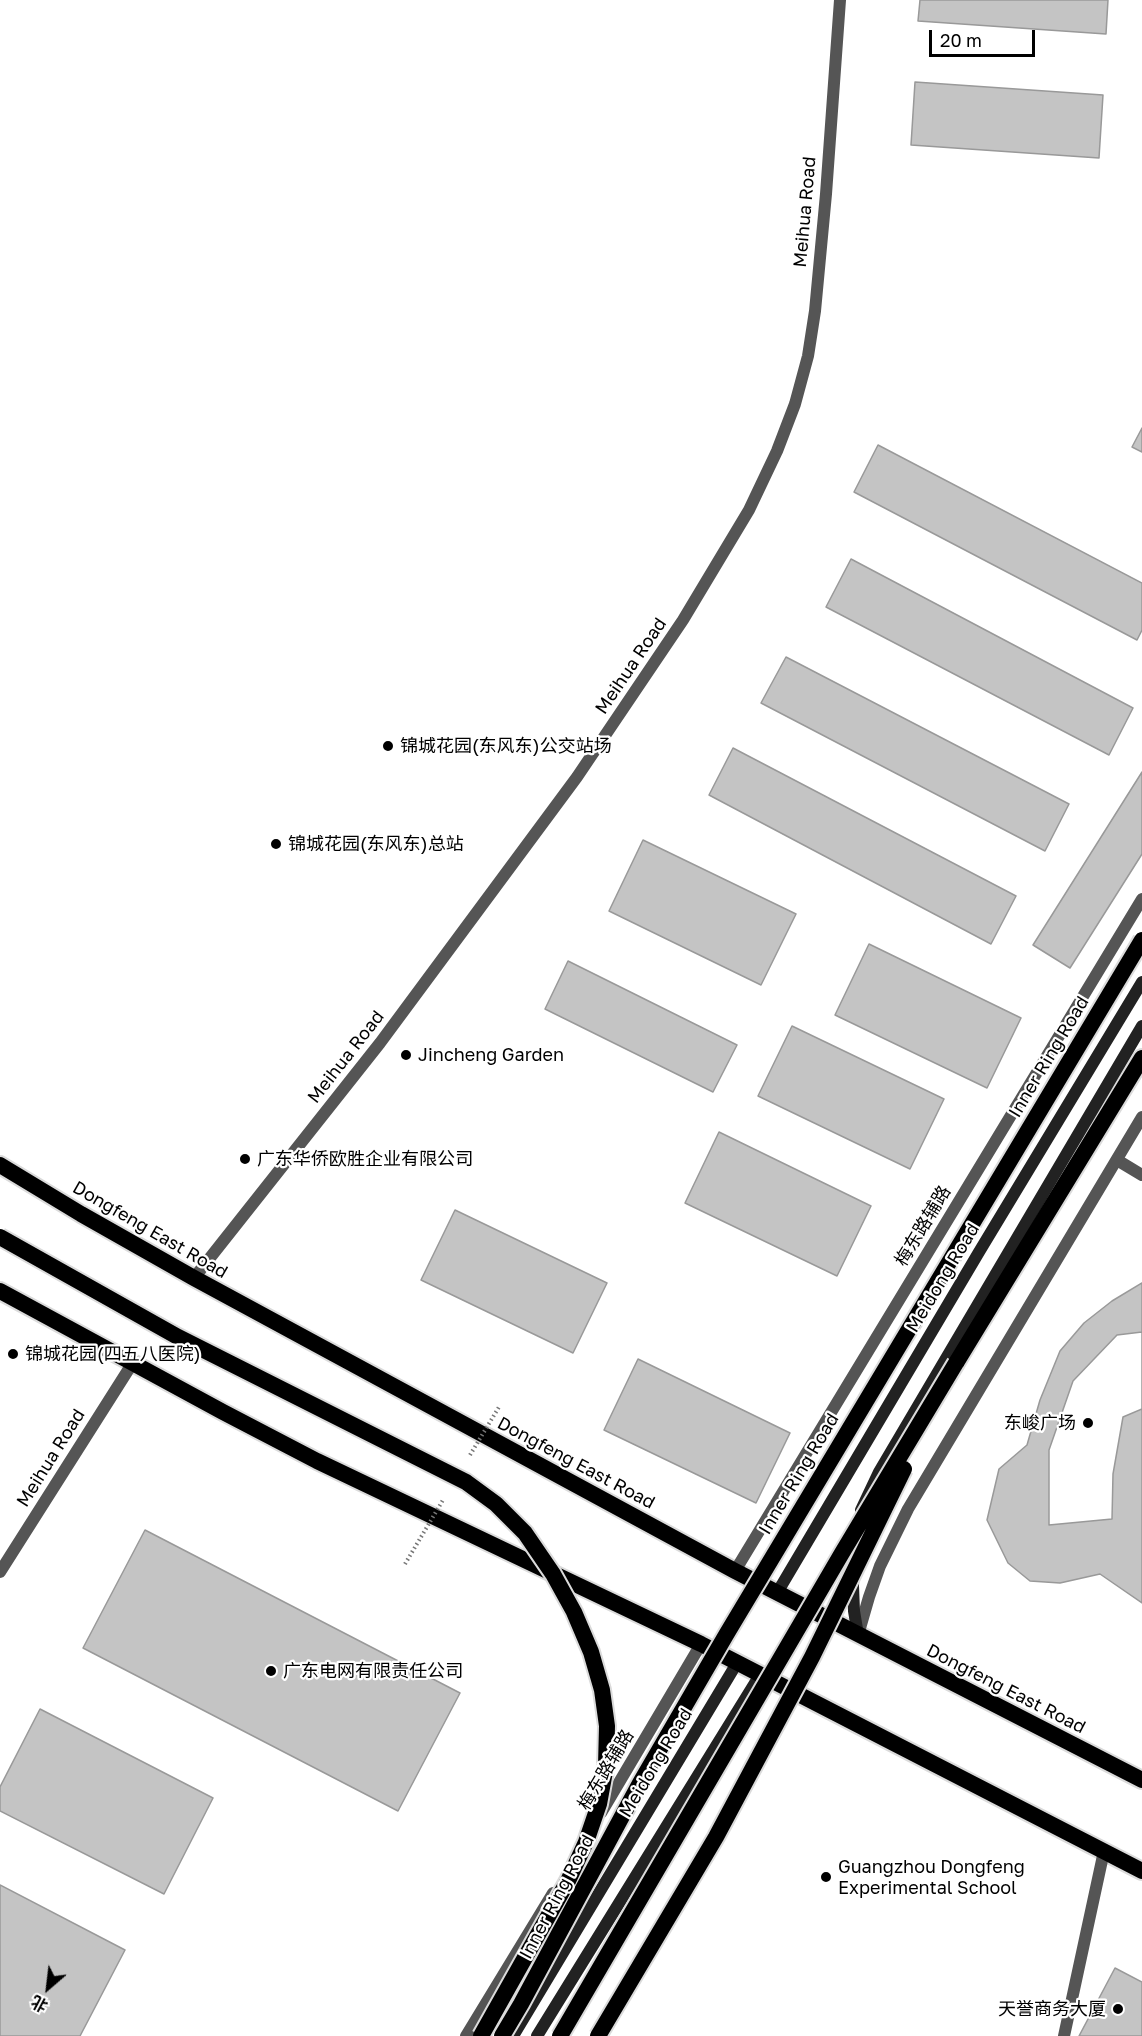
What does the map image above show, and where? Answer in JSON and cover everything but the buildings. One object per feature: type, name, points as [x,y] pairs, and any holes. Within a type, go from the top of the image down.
[{"type":"highway","name":"Inner Ring Road","points":[[502,2036],[640,1783],[709,1664],[1142,939]]},
{"type":"highway","points":[[560,2036],[836,1563],[1142,1058]]},
{"type":"highway","name":"Dongfeng East Road","points":[[0,1165],[194,1278],[735,1571],[1142,1780]]},
{"type":"highway","points":[[0,1236],[178,1337],[466,1482],[496,1504],[525,1533],[553,1574],[574,1612],[591,1652],[602,1690],[607,1726],[606,1766],[589,1832],[568,1881],[481,2036]]},
{"type":"highway","points":[[0,1291],[132,1364],[317,1461],[701,1644],[1142,1871]]},
{"type":"highway","points":[[598,2036],[716,1837],[812,1657],[956,1363]]},
{"type":"main road","name":"Meidong Road","points":[[777,1593],[1142,982]]},
{"type":"main road","points":[[858,1635],[854,1611],[854,1545],[858,1517],[868,1494],[969,1317],[1142,1026]]},
{"type":"main road","name":"Meidong Road","points":[[513,2036],[737,1663]]},
{"type":"main road","points":[[537,2036],[760,1675]]},
{"type":"street","name":"Meihua Road","points":[[194,1278],[380,1043],[564,794],[683,620],[749,510],[781,442],[795,404],[808,356],[815,311],[826,194],[840,0]]},
{"type":"street","name":"梅东路辅路","points":[[735,1571],[1142,899]]},
{"type":"street","points":[[858,1635],[880,1566],[908,1509],[1142,1117]]},
{"type":"street","points":[[1116,1160],[1142,1174]]},
{"type":"street","name":"Meihua Road","points":[[0,1572],[132,1364]]},
{"type":"street","name":"梅东路辅路","points":[[466,2036],[701,1644]]},
{"type":"street","points":[[1064,2036],[1104,1851]]},
{"type":"place","name":"锦城花园(东风东)公交站场","points":[[388,746]]},
{"type":"place","name":"锦城花园(东风东)总站","points":[[276,844]]},
{"type":"place","name":"Jincheng Garden","points":[[406,1055]]},
{"type":"place","name":"广东华侨欧胜企业有限公司","points":[[245,1159]]},
{"type":"place","name":"锦城花园(四五八医院)","points":[[13,1354]]},
{"type":"place","name":"东峻广场","points":[[1088,1423]]},
{"type":"place","name":"广东电网有限责任公司","points":[[271,1671]]},
{"type":"place","name":"Guangzhou Dongfeng Experimental School","points":[[826,1877]]},
{"type":"place","name":"天誉商务大厦","points":[[1118,2009]]}]
